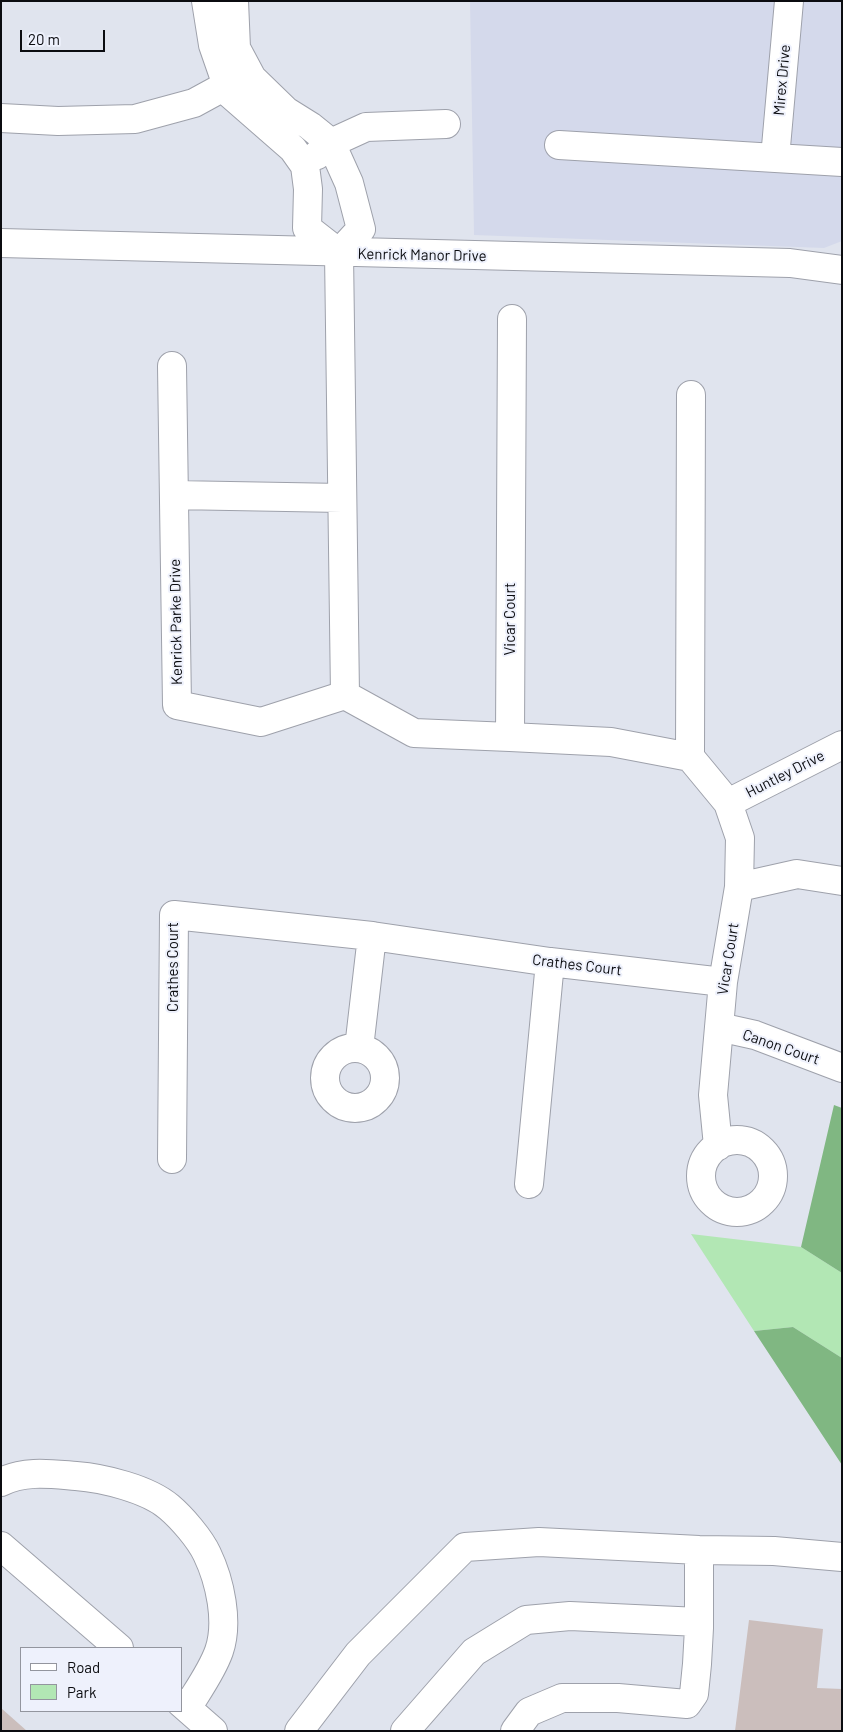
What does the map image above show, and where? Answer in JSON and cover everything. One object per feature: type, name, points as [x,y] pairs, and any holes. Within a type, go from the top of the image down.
[{"type":"street","points":[[206,1],[213,45],[231,73],[252,78],[286,111],[310,126],[330,143],[349,183],[362,230],[339,253],[345,695],[414,733],[611,742],[690,757],[691,395]]},
{"type":"street","points":[[234,1],[236,48],[231,73],[230,94],[293,149],[305,166],[308,189],[307,228],[339,253]]},
{"type":"street","name":"Mirex Drive","points":[[776,158],[789,1]]},
{"type":"street","points":[[1,118],[58,121],[136,119],[194,103],[231,73]]},
{"type":"street","points":[[305,166],[330,143],[366,127],[446,124]]},
{"type":"street","points":[[558,145],[842,162]]},
{"type":"street","name":"Kenrick Manor Drive","points":[[1,243],[790,263],[842,270]]},
{"type":"street","name":"Vicar Court","points":[[510,737],[512,319]]},
{"type":"street","name":"Kenrick Parke Drive","points":[[172,366],[177,705],[261,722],[345,695]]},
{"type":"street","points":[[174,495],[342,498]]},
{"type":"street","name":"Huntley Drive","points":[[728,803],[842,745]]},
{"type":"street","name":"Vicar Court","points":[[690,757],[728,803],[740,838],[739,887],[723,982],[713,1095],[718,1146]]},
{"type":"street","points":[[739,887],[797,874],[842,881]]},
{"type":"street","name":"Crathes Court","points":[[172,1159],[174,915],[372,936],[550,962],[723,982]]},
{"type":"street","points":[[358,1048],[372,936]]},
{"type":"street","points":[[529,1184],[550,962]]},
{"type":"street","name":"Canon Court","points":[[719,1027],[755,1035],[842,1068]]},
{"type":"street","points":[[1,1482],[20,1475],[39,1474],[97,1478],[142,1492],[168,1506],[189,1528],[207,1554],[219,1588],[223,1619],[219,1650],[184,1705],[213,1731]]},
{"type":"street","points":[[299,1731],[358,1654],[465,1546],[539,1542],[774,1552],[842,1557]]},
{"type":"street","points":[[1,1546],[118,1647]]},
{"type":"street","points":[[515,1731],[529,1712],[562,1698],[618,1698],[688,1704],[694,1694],[699,1622],[699,1550]]},
{"type":"street","points":[[405,1731],[474,1652],[526,1620],[570,1616],[699,1622]]},
{"type":"shaded area","points":[[470,1],[842,1],[842,241],[824,248],[474,235]]},
{"type":"green space","points":[[834,1105],[842,1108],[842,1273],[801,1247]]},
{"type":"green space","points":[[691,1234],[801,1247],[842,1273],[842,1358],[793,1327],[754,1331]]},
{"type":"green space","points":[[793,1327],[842,1358],[842,1465],[754,1331]]},
{"type":"building","points":[[749,1620],[823,1629],[817,1688],[842,1689],[842,1731],[735,1731]]},
{"type":"building","points":[[1,1708],[27,1731],[1,1731]]}]
